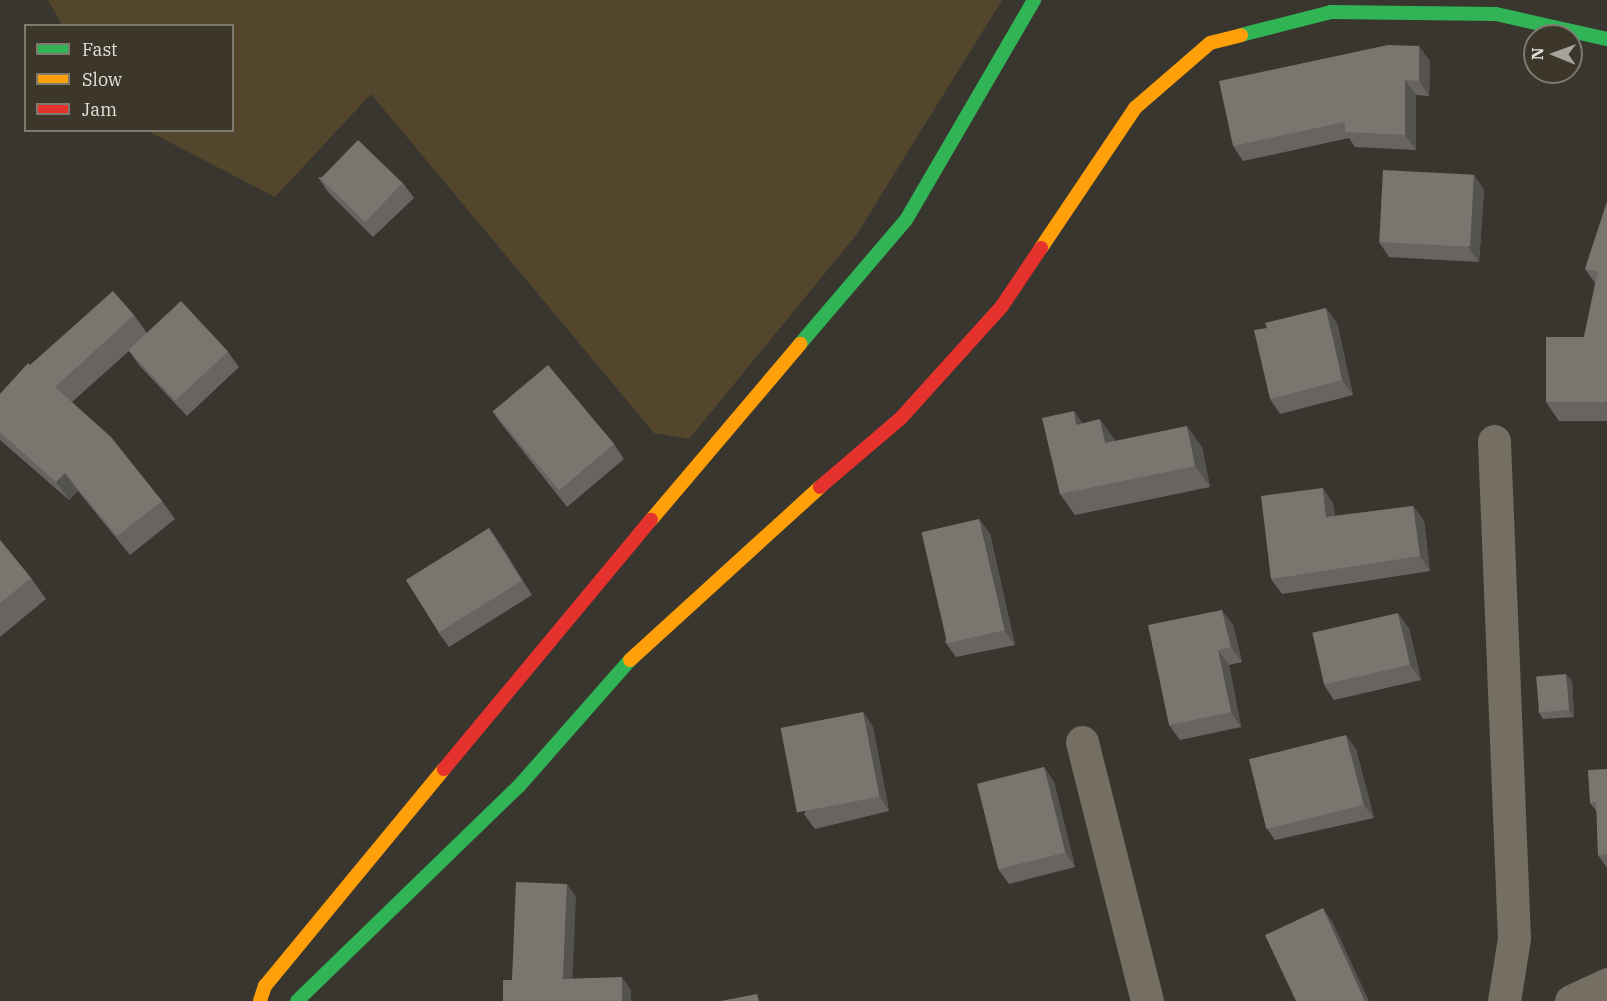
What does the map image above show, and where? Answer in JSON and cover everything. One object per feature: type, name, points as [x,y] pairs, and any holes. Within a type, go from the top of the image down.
[{"type":"main road","points":[[260,1001],[265,986],[608,571],[906,220],[1034,0]]},
{"type":"main road","points":[[297,1001],[519,786],[627,663],[773,526],[900,419],[1002,306],[1135,108],[1210,44],[1331,12],[1496,14],[1607,39]]},
{"type":"street","points":[[1494,441],[1514,938],[1504,1001]]},
{"type":"street","points":[[1082,742],[1147,1001]]},
{"type":"street","points":[[1571,1001],[1607,984]]},
{"type":"shaded area","points":[[48,0],[1002,0],[857,234],[689,439],[654,433],[371,94],[275,197],[150,132],[234,132],[234,24],[61,24]]},
{"type":"building","points":[[1388,45],[1419,46],[1419,81],[1405,80],[1405,135],[1345,132],[1345,122],[1233,146],[1219,81]]},
{"type":"building","points":[[358,140],[403,183],[365,222],[320,179]]},
{"type":"building","points":[[1383,170],[1474,175],[1470,247],[1379,242]]},
{"type":"building","points":[[1607,202],[1607,402],[1546,402],[1546,337],[1584,337],[1598,272],[1585,269]]},
{"type":"building","points":[[113,291],[134,315],[55,387],[111,437],[162,501],[117,536],[65,473],[56,482],[0,432],[0,394],[28,363],[30,365]]},
{"type":"building","points":[[181,301],[228,351],[175,401],[128,350]]},
{"type":"building","points":[[1326,308],[1342,380],[1270,399],[1254,330],[1267,328],[1265,323]]},
{"type":"building","points":[[548,365],[614,444],[559,490],[493,411]]},
{"type":"building","points":[[1074,411],[1076,425],[1100,419],[1105,443],[1187,426],[1195,466],[1060,494],[1042,418]]},
{"type":"building","points":[[1323,488],[1326,517],[1413,506],[1420,556],[1271,579],[1261,496]]},
{"type":"building","points":[[979,519],[1005,630],[947,643],[922,532]]},
{"type":"building","points":[[489,528],[522,581],[439,633],[406,580]]},
{"type":"building","points":[[0,540],[31,578],[0,603]]},
{"type":"building","points":[[1222,610],[1231,647],[1218,650],[1231,712],[1169,725],[1148,625]]},
{"type":"building","points":[[1398,613],[1410,665],[1324,684],[1312,633]]},
{"type":"building","points":[[1566,674],[1569,710],[1539,712],[1536,677]]},
{"type":"building","points":[[863,712],[879,796],[797,812],[781,728]]},
{"type":"building","points":[[1346,735],[1363,805],[1266,829],[1249,759]]},
{"type":"building","points":[[1044,767],[1065,852],[998,869],[977,784]]},
{"type":"building","points":[[1607,769],[1607,854],[1598,855],[1596,802],[1590,803],[1588,770]]},
{"type":"building","points":[[516,882],[567,884],[563,979],[622,977],[622,1001],[503,1001],[503,980],[512,980]]},
{"type":"building","points":[[1323,908],[1365,1001],[1296,1001],[1265,935]]},
{"type":"building","points":[[757,994],[759,1001],[721,1001]]},
{"type":"traffic: fast","points":[[800,344],[906,220],[1034,0]]},
{"type":"traffic: fast","points":[[1241,35],[1331,12],[1496,14],[1607,39]]},
{"type":"traffic: fast","points":[[297,1001],[519,786],[630,660]]},
{"type":"traffic: slow","points":[[1041,248],[1135,108],[1210,43],[1241,35]]},
{"type":"traffic: slow","points":[[651,520],[800,344]]},
{"type":"traffic: slow","points":[[630,660],[820,487]]},
{"type":"traffic: slow","points":[[260,1001],[265,986],[444,769]]},
{"type":"traffic: jam","points":[[820,487],[900,419],[1002,306],[1041,248]]},
{"type":"traffic: jam","points":[[444,769],[651,520]]}]
